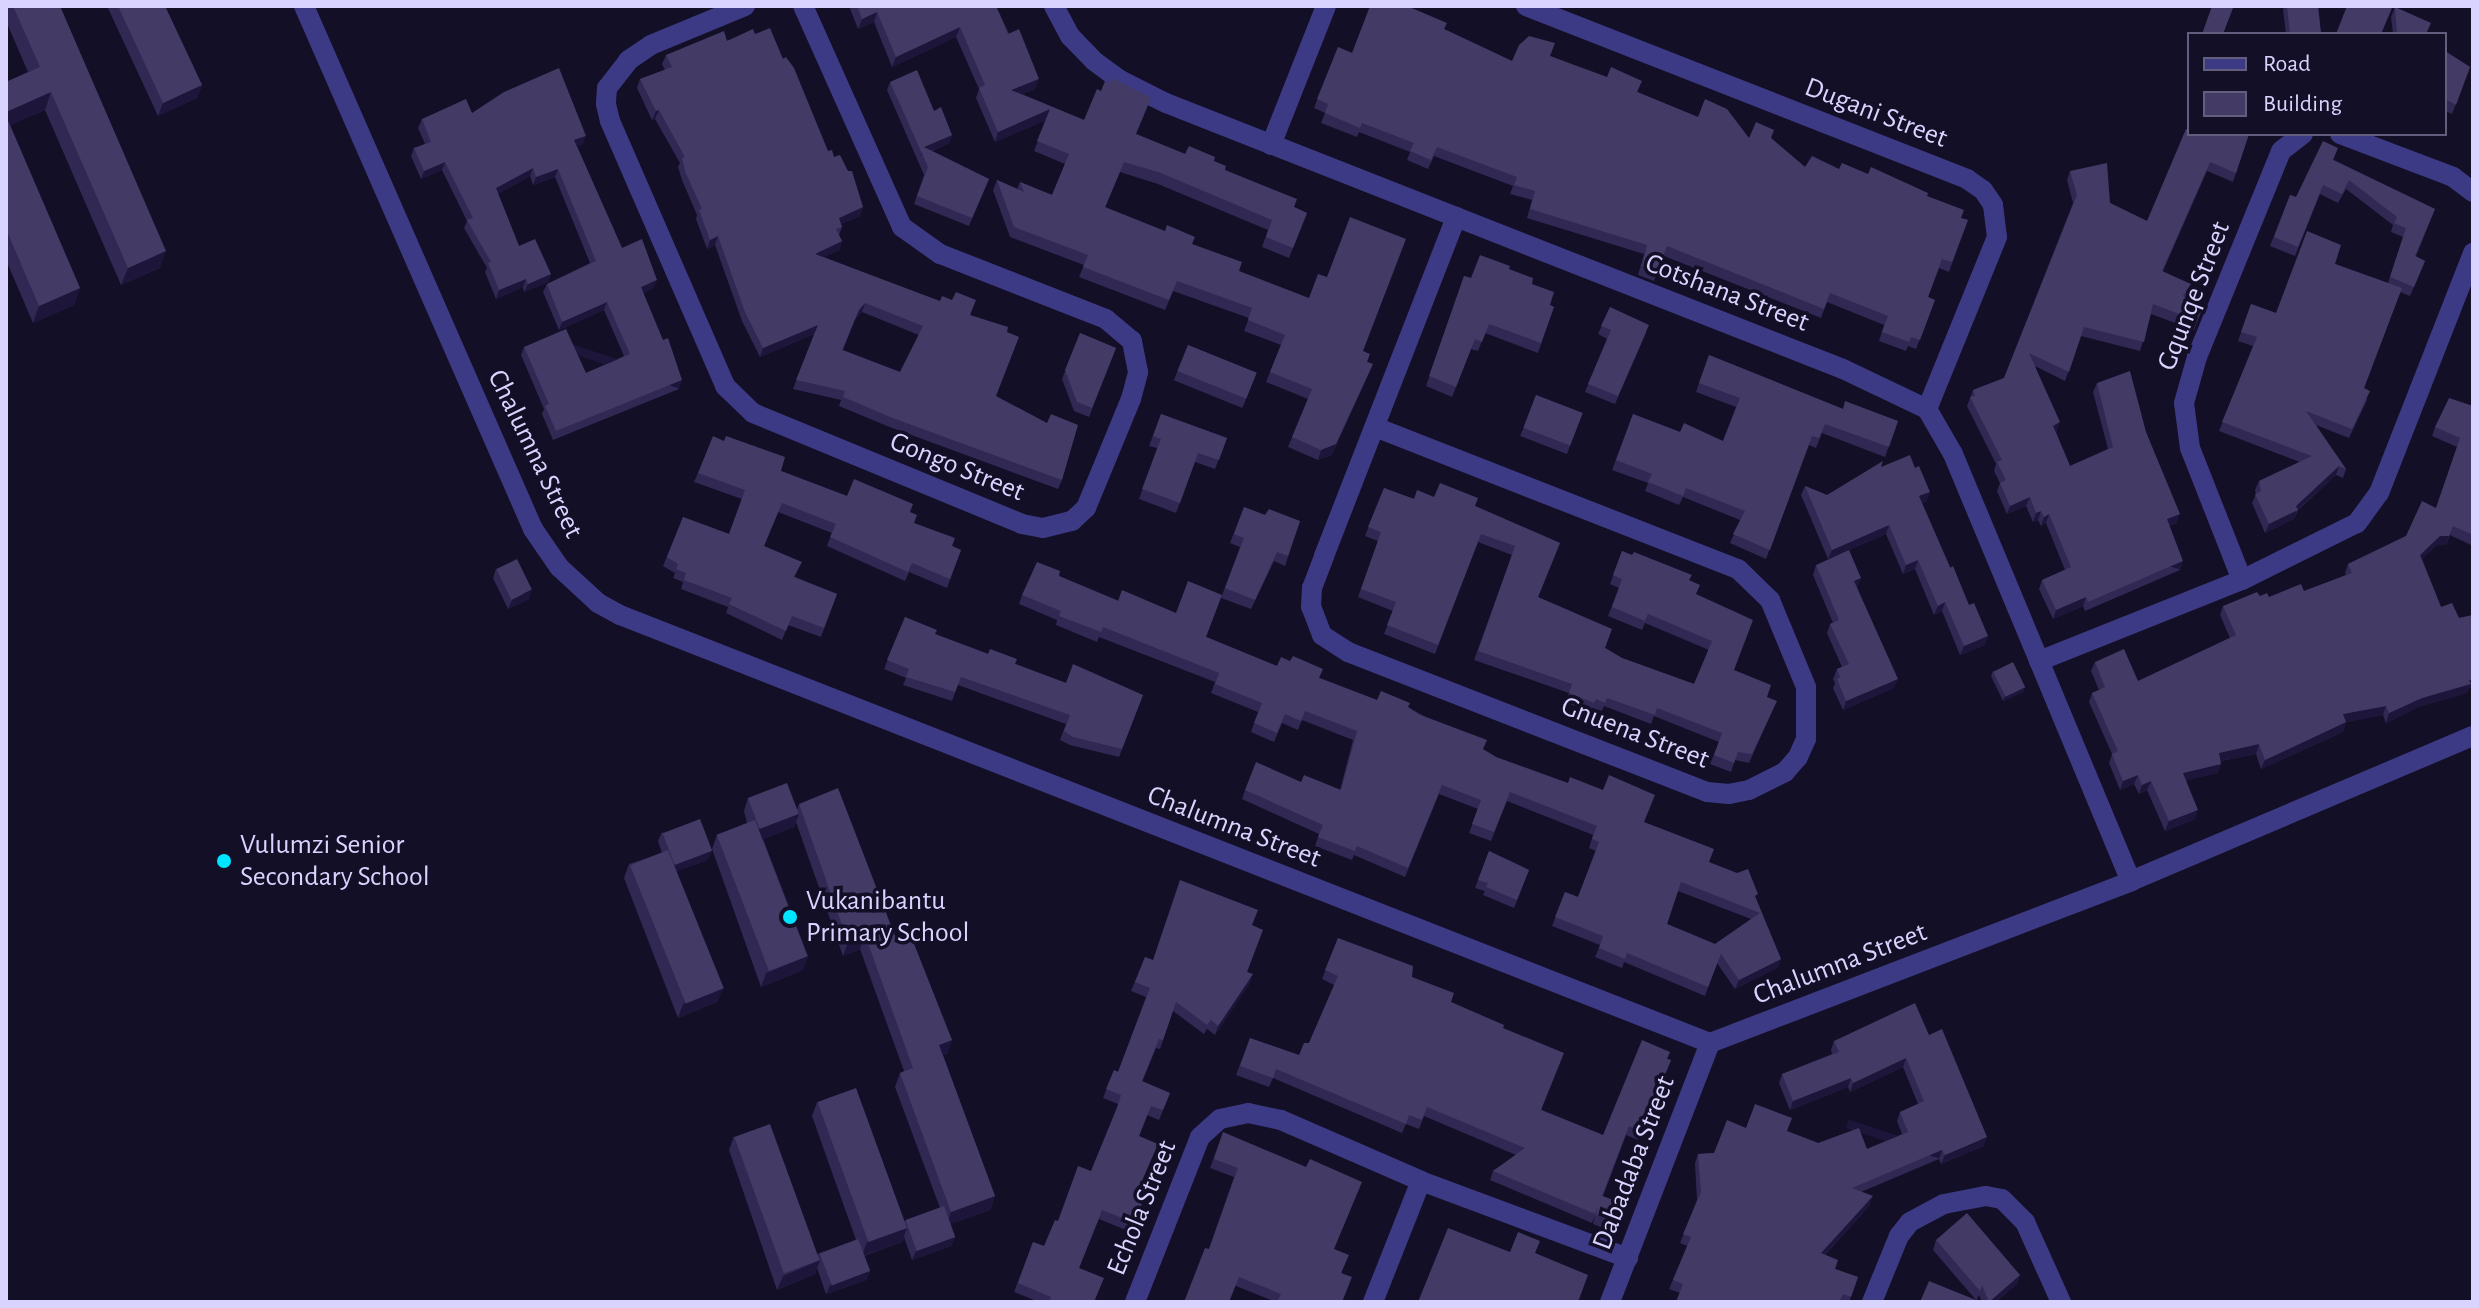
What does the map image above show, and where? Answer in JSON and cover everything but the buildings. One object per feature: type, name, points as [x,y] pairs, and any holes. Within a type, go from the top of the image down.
[{"type":"street","name":"Chalumna Street","points":[[304,6],[533,529],[559,567],[598,603],[649,627],[1710,1043],[2131,881],[2473,736]]},
{"type":"street","name":"Gongo Street","points":[[745,6],[651,45],[629,60],[607,88],[606,104],[610,121],[725,386],[753,413],[1022,524],[1043,528],[1072,521],[1086,508],[1131,399],[1138,372],[1132,341],[1106,319],[940,254],[902,227],[803,6]]},
{"type":"street","name":"Cotshana Street","points":[[1054,6],[1070,36],[1094,61],[1120,80],[1166,103],[1843,369],[1927,409]]},
{"type":"street","points":[[1271,145],[1326,6]]},
{"type":"street","name":"Dugani Street","points":[[1526,6],[1967,179],[1983,190],[1993,205],[1997,237],[1927,409]]},
{"type":"street","name":"Gqunqe Street","points":[[2242,580],[2190,448],[2184,403],[2197,357],[2281,151],[2300,136]]},
{"type":"street","points":[[2345,136],[2453,177],[2473,192]]},
{"type":"street","name":"Gnuena Street","points":[[1375,427],[1738,569],[1770,600],[1806,687],[1806,739],[1798,757],[1785,772],[1749,790],[1729,794],[1707,792],[1348,652],[1322,635],[1311,607],[1312,588],[1456,217]]},
{"type":"street","points":[[2039,661],[2242,580],[2342,533],[2370,508],[2387,476],[2473,253]]},
{"type":"street","points":[[1927,409],[1953,454],[2131,881]]},
{"type":"street","name":"Dabadaba Street","points":[[1610,1302],[1710,1043]]},
{"type":"street","name":"Echola Street","points":[[1135,1302],[1200,1137],[1220,1119],[1248,1113],[1273,1118],[1421,1181],[1628,1258]]},
{"type":"street","points":[[1373,1302],[1421,1181]]},
{"type":"street","points":[[1872,1302],[1899,1236],[1910,1222],[1944,1204],[1986,1196],[2002,1199],[2015,1208],[2025,1222],[2061,1302]]},
{"type":"place","name":"Vulumzi Senior Secondary School","points":[[224,861]]},
{"type":"place","name":"Vukanibantu Primary School","points":[[790,917]]}]
